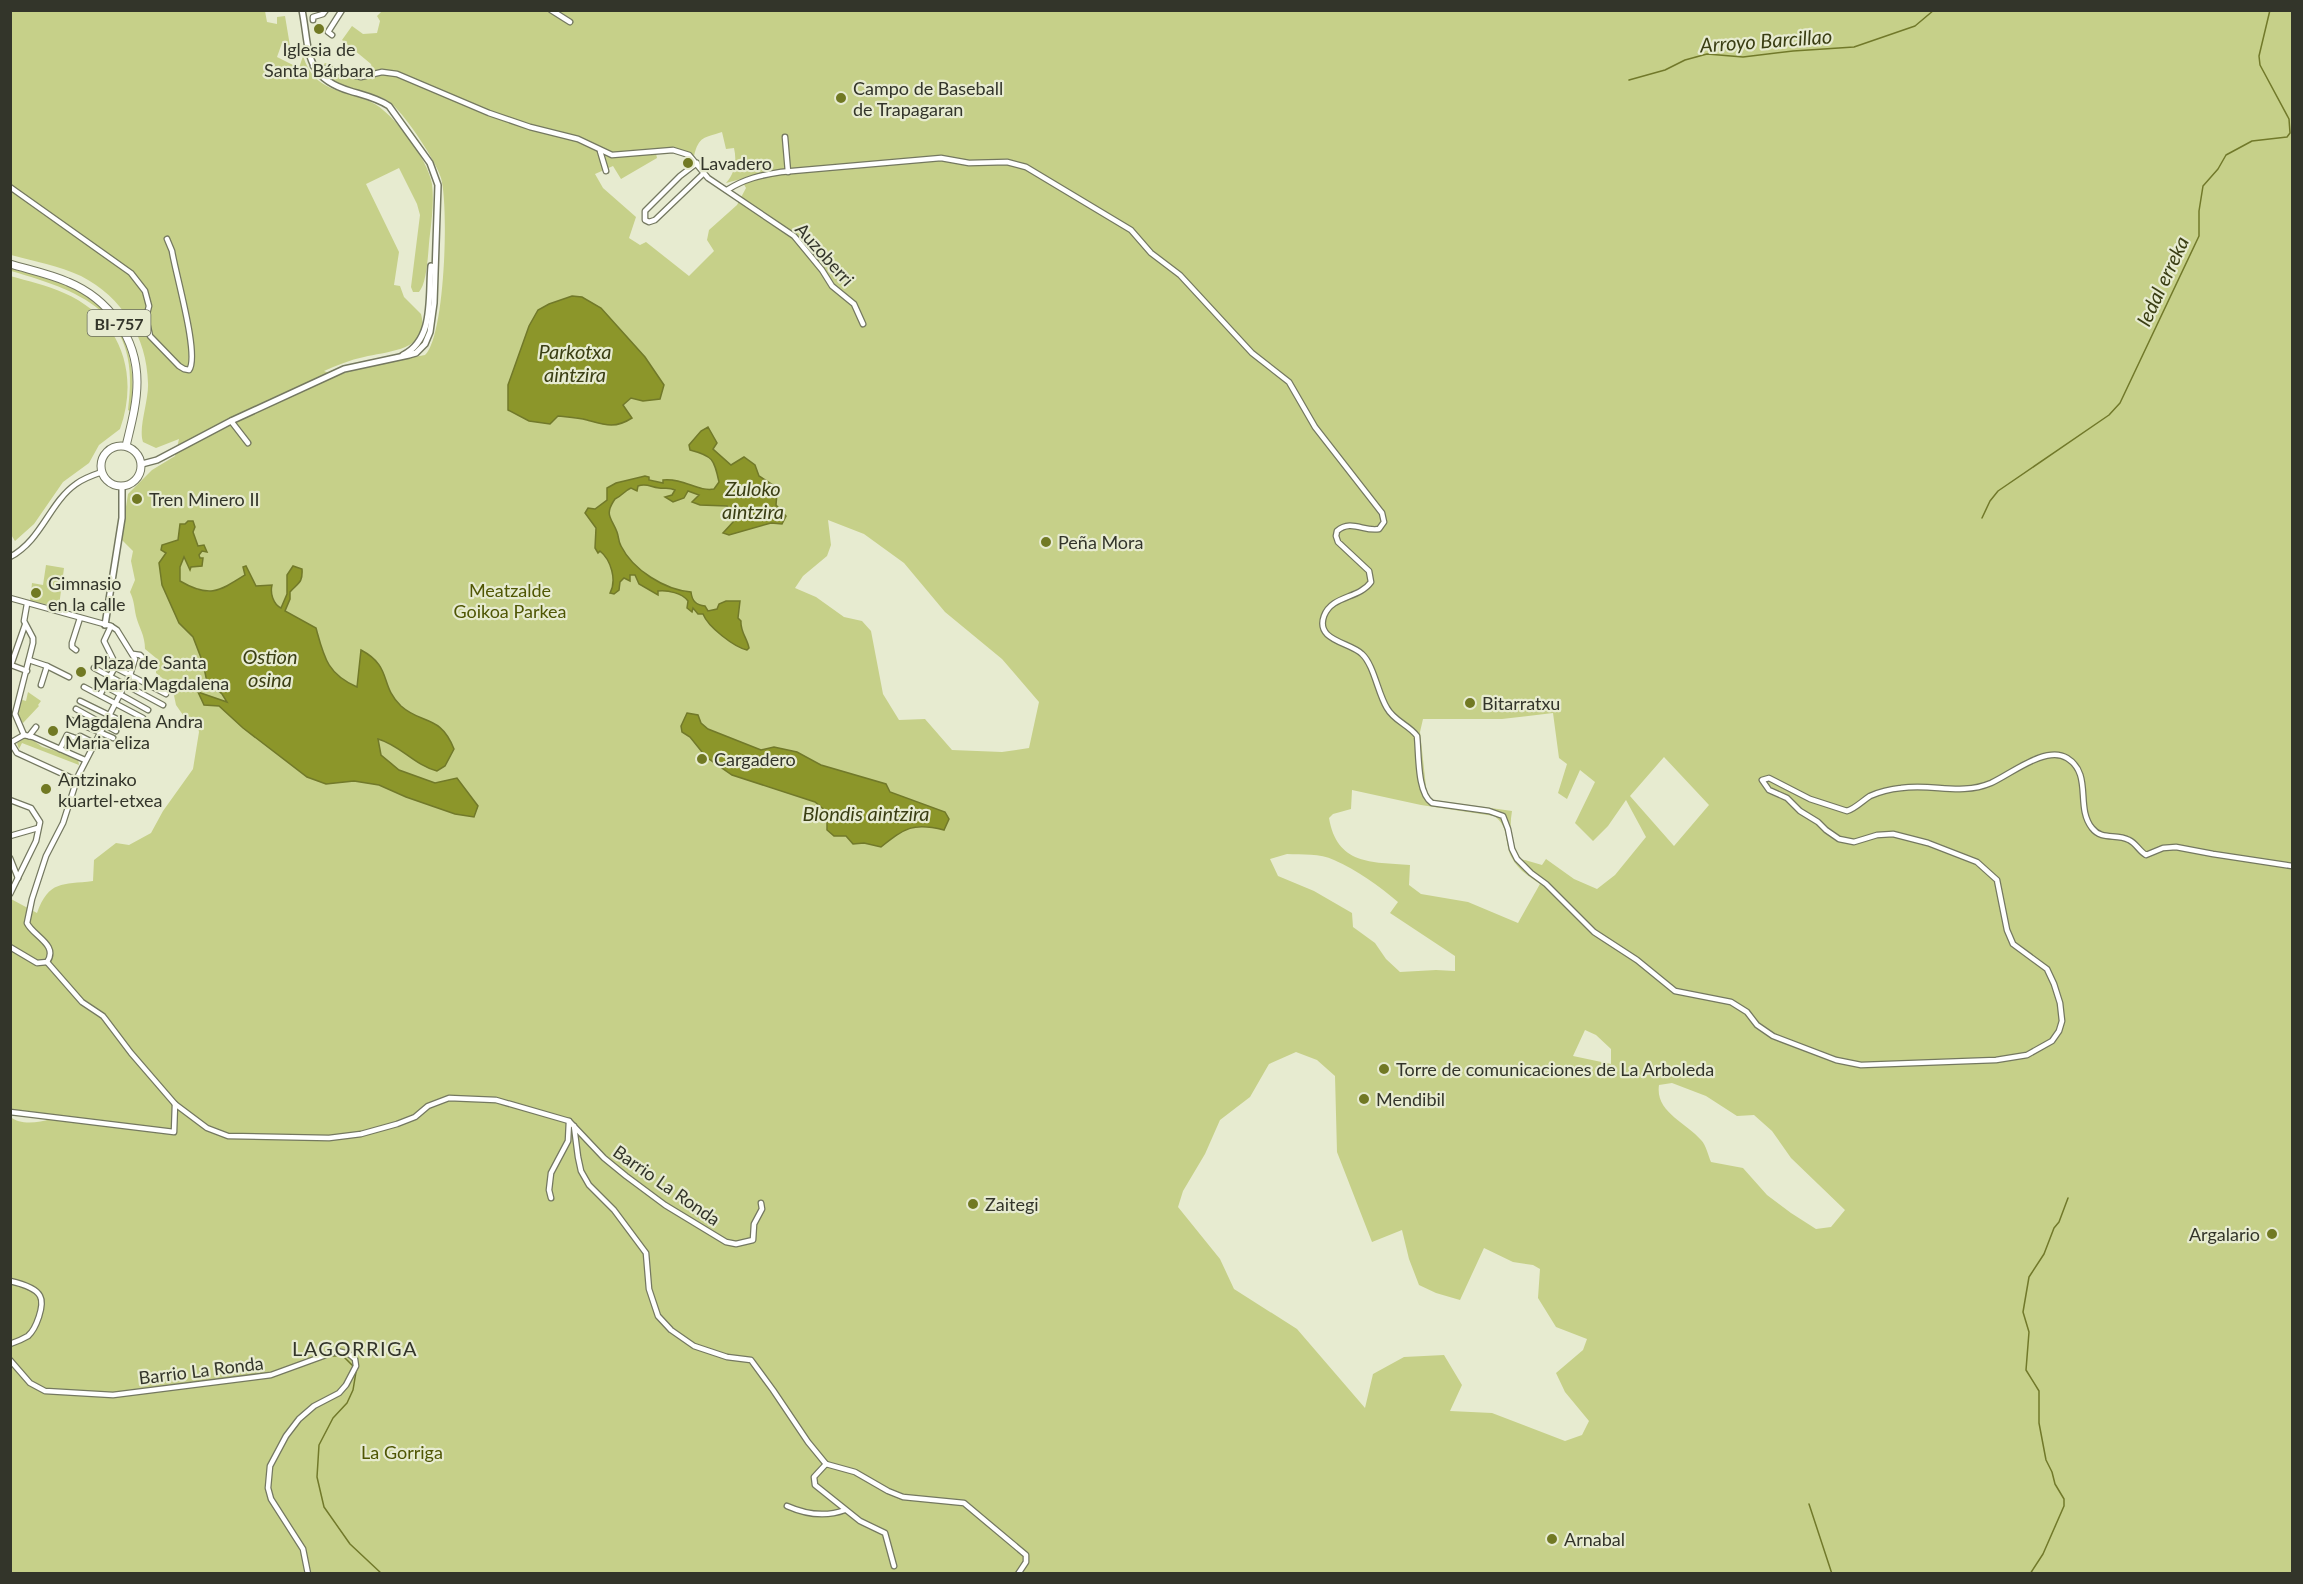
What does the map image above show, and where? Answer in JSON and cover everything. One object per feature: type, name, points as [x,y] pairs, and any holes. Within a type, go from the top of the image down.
[{"type":"main road","name":"BI-757","points":[[10,264],[59,278],[82,288],[96,297],[118,321],[133,351],[137,381],[134,413],[126,446]]},
{"type":"main road","points":[[120,446],[126,446],[137,453],[142,464],[138,477],[128,485],[122,486],[110,482],[102,472],[102,460],[109,450],[120,446]]},
{"type":"street","points":[[142,464],[157,460],[231,421],[344,369],[416,353],[425,344],[430,332],[434,303],[438,193],[434,169],[389,106],[333,84],[313,66],[307,49],[302,10]]},
{"type":"street","points":[[313,20],[326,10]]},
{"type":"street","points":[[332,35],[328,32],[342,10]]},
{"type":"street","points":[[551,10],[570,22]]},
{"type":"street","name":"Auzoberri","points":[[313,66],[362,77],[379,73],[397,75],[530,127],[578,139],[612,155],[673,150],[689,155],[704,173],[794,236],[832,286],[854,304],[863,324]]},
{"type":"street","points":[[786,137],[788,172]]},
{"type":"street","points":[[600,151],[606,171]]},
{"type":"street","points":[[727,190],[739,182],[754,177],[941,158],[1016,164],[1034,172],[1131,230],[1151,253],[1170,266],[1252,353],[1289,382],[1315,427],[1382,513],[1384,522],[1379,529],[1371,530],[1351,525],[1337,531],[1338,542],[1369,571],[1371,582],[1358,593],[1333,604],[1323,619],[1323,627],[1331,638],[1359,651],[1365,657],[1392,715],[1418,736],[1422,789],[1425,798],[1432,802],[1489,811],[1503,816],[1517,859],[1546,884],[1594,932],[1636,960],[1675,991],[1731,1002],[1748,1012],[1757,1025],[1773,1035],[1836,1060],[1861,1065],[1980,1061],[2027,1055],[2044,1047],[2059,1031],[2062,1021],[2060,1003],[2047,969],[2013,944],[2007,930],[1997,880],[1977,862],[1928,843],[1893,834],[1877,835],[1854,842],[1839,838],[1800,811],[1787,798],[1769,790],[1762,780],[1765,778],[1803,796],[1847,811],[1870,796],[1891,790],[1914,787],[1961,790],[1991,783],[2039,758],[2057,754],[2069,758],[2079,771],[2083,780],[2083,811],[2097,834],[2128,839],[2146,855],[2163,848],[2176,847],[2292,866]]},
{"type":"street","points":[[697,163],[680,176],[645,211],[645,220],[649,222],[655,220],[704,173]]},
{"type":"street","points":[[10,187],[131,273],[145,291],[149,306],[146,318],[150,336],[179,366],[189,370],[193,361],[188,327],[172,251],[167,239]]},
{"type":"street","points":[[231,421],[248,443]]},
{"type":"street","points":[[10,557],[34,539],[68,490],[87,477],[102,472]]},
{"type":"street","points":[[122,486],[122,518],[104,641],[118,669],[166,694]]},
{"type":"street","points":[[10,598],[117,630],[135,660],[76,780],[63,822],[46,856],[27,917],[29,927],[48,947],[51,955],[48,963]]},
{"type":"street","points":[[27,604],[25,625],[11,665],[27,671]]},
{"type":"street","points":[[76,650],[72,647],[72,643],[80,618]]},
{"type":"street","points":[[25,625],[33,638],[15,714],[27,736],[86,760]]},
{"type":"street","points":[[10,643],[17,645]]},
{"type":"street","points":[[133,654],[140,656],[149,664]]},
{"type":"street","points":[[29,660],[69,677]]},
{"type":"street","points":[[100,695],[116,665]]},
{"type":"street","points":[[41,685],[47,666]]},
{"type":"street","points":[[94,668],[163,705]]},
{"type":"street","points":[[105,686],[148,710]]},
{"type":"street","points":[[84,687],[143,718]]},
{"type":"street","points":[[80,701],[121,721]]},
{"type":"street","points":[[76,709],[117,731]]},
{"type":"street","points":[[71,720],[113,738]]},
{"type":"street","points":[[36,727],[27,736],[11,743],[17,753],[76,780]]},
{"type":"street","points":[[60,749],[67,735],[78,739],[80,736],[94,743]]},
{"type":"street","points":[[10,800],[31,808],[40,822],[36,841],[10,894]]},
{"type":"street","points":[[10,836],[38,828]]},
{"type":"street","points":[[10,858],[18,878]]},
{"type":"street","name":"Barrio La Ronda","points":[[10,947],[37,963],[48,963],[82,1002],[103,1016],[175,1104],[213,1131],[238,1138],[329,1138],[361,1134],[397,1124],[415,1117],[448,1098],[496,1100],[569,1121],[604,1158],[626,1176],[665,1205],[726,1242],[736,1244],[753,1240],[754,1224],[762,1209],[761,1203]]},
{"type":"street","points":[[10,1112],[174,1132],[175,1104]]},
{"type":"street","points":[[551,1198],[549,1190],[551,1173],[568,1141],[569,1121]]},
{"type":"street","points":[[574,1125],[581,1172],[589,1185],[614,1210],[646,1253],[649,1289],[658,1316],[671,1330],[694,1346],[727,1356],[751,1360],[826,1464],[855,1472],[903,1497],[964,1503],[1026,1554],[1026,1562],[1018,1574]]},
{"type":"street","points":[[10,1281],[38,1292],[42,1298],[42,1305],[33,1329],[28,1336],[10,1344]]},
{"type":"street","name":"Barrio La Ronda","points":[[10,1360],[30,1383],[45,1391],[113,1395],[271,1375],[337,1351],[349,1354],[355,1359],[356,1366],[346,1385],[339,1393],[314,1406],[299,1419],[286,1436],[270,1466],[268,1488],[271,1499],[303,1549],[308,1574]]},
{"type":"street","points":[[826,1464],[814,1477],[813,1482],[860,1521],[885,1533],[894,1566]]},
{"type":"street","points":[[787,1506],[803,1513],[835,1514],[845,1510]]},
{"type":"green space","points":[[11,11],[265,11],[267,22],[277,24],[277,17],[285,16],[290,46],[282,43],[277,57],[299,68],[303,56],[314,77],[322,83],[380,107],[399,126],[424,162],[432,184],[427,264],[419,292],[413,292],[411,287],[420,215],[417,204],[399,168],[366,184],[399,252],[394,285],[400,286],[404,297],[421,314],[420,335],[413,342],[395,351],[354,360],[324,371],[336,376],[362,367],[425,355],[432,343],[441,298],[445,215],[441,178],[433,161],[406,120],[389,101],[342,85],[320,69],[325,63],[356,74],[373,72],[371,64],[342,40],[352,26],[363,34],[377,33],[380,21],[377,16],[382,11],[2292,11],[2292,1573],[11,1573],[11,1117],[15,1120],[29,1122],[50,1119],[16,1115],[11,1110],[11,899],[37,913],[46,895],[52,889],[65,884],[93,881],[94,860],[116,843],[129,845],[151,833],[163,811],[193,769],[199,732],[198,728],[191,725],[176,705],[172,686],[156,673],[156,658],[145,649],[130,592],[135,580],[131,561],[133,551],[121,539],[128,494],[152,470],[175,456],[179,439],[156,448],[143,442],[142,429],[148,390],[147,366],[137,334],[120,307],[109,295],[81,276],[11,255]],"holes":[[[722,132],[726,149],[734,148],[734,167],[726,183],[741,179],[746,188],[737,205],[709,230],[707,240],[714,251],[689,276],[646,242],[640,245],[629,238],[636,217],[603,188],[595,174],[613,166],[621,179],[657,158],[655,149],[678,149],[694,156],[700,141]],[[828,520],[864,534],[904,563],[945,612],[1002,659],[1039,702],[1029,748],[1002,752],[952,750],[925,719],[899,720],[883,694],[871,631],[862,621],[844,617],[816,597],[795,588],[803,576],[827,556],[831,545]],[[1553,713],[1559,758],[1567,764],[1558,793],[1567,799],[1580,770],[1595,782],[1575,823],[1593,841],[1608,826],[1626,800],[1646,837],[1615,875],[1597,889],[1574,879],[1546,859],[1542,865],[1521,859],[1512,836],[1512,811],[1434,800],[1427,796],[1420,732],[1423,719],[1502,719]],[[1664,757],[1709,805],[1674,846],[1630,796]],[[1352,790],[1421,805],[1494,816],[1505,830],[1510,853],[1515,862],[1524,873],[1540,884],[1518,923],[1468,902],[1421,894],[1409,885],[1410,865],[1369,861],[1348,853],[1333,833],[1329,818],[1333,814],[1351,809]],[[1287,854],[1323,856],[1351,869],[1398,902],[1390,913],[1455,956],[1455,971],[1400,972],[1386,959],[1375,943],[1353,927],[1352,913],[1314,891],[1278,876],[1270,859]],[[1585,1030],[1596,1035],[1611,1049],[1611,1064],[1573,1056]],[[1296,1052],[1317,1060],[1335,1076],[1337,1152],[1372,1242],[1402,1230],[1409,1259],[1419,1285],[1460,1300],[1484,1248],[1513,1262],[1533,1265],[1540,1269],[1538,1298],[1556,1327],[1587,1339],[1583,1350],[1556,1373],[1565,1392],[1589,1421],[1582,1435],[1565,1441],[1492,1413],[1450,1411],[1462,1385],[1444,1355],[1404,1357],[1373,1374],[1365,1408],[1297,1329],[1234,1289],[1220,1259],[1178,1207],[1183,1191],[1205,1154],[1220,1120],[1250,1097],[1269,1064]],[[1672,1083],[1706,1096],[1737,1116],[1754,1115],[1772,1131],[1791,1158],[1845,1210],[1831,1227],[1816,1229],[1767,1195],[1743,1168],[1711,1162],[1703,1142],[1673,1116],[1662,1102],[1659,1085]]]},
{"type":"green space","points":[[10,268],[76,289],[98,304],[110,316],[126,345],[130,361],[132,394],[130,411],[128,410],[130,378],[126,352],[117,331],[104,314],[86,300],[64,289],[11,271]]},
{"type":"green space","points":[[10,276],[64,293],[83,303],[99,316],[112,332],[121,349],[128,388],[126,408],[120,429],[99,445],[89,463],[63,482],[34,524],[15,541],[10,533]]},
{"type":"green space","points":[[46,565],[64,568],[59,606],[30,602],[32,583],[43,585]]},
{"type":"green space","points":[[28,692],[41,701],[23,723],[17,715],[19,699],[26,701]]},
{"type":"green space","points":[[26,737],[44,747],[78,758],[79,765],[22,743],[19,749],[17,743]]},
{"type":"water","name":"Parkotxa aintzira","points":[[572,296],[582,297],[601,308],[645,357],[664,385],[660,399],[643,401],[631,398],[623,405],[632,418],[620,424],[610,425],[558,416],[550,424],[529,421],[508,410],[508,385],[529,326],[538,310]]},
{"type":"water","name":"Zuloko aintzira","points":[[708,427],[717,443],[713,449],[731,465],[744,457],[755,465],[759,476],[773,485],[777,493],[776,505],[786,516],[782,524],[771,523],[729,535],[723,533],[734,521],[734,513],[727,506],[700,505],[692,502],[699,495],[688,491],[684,498],[673,502],[665,497],[672,495],[675,490],[644,485],[638,486],[637,491],[631,488],[615,499],[609,513],[626,555],[642,571],[661,583],[691,592],[695,602],[705,606],[708,611],[717,609],[719,604],[726,601],[740,601],[738,618],[748,644],[747,650],[722,636],[710,625],[703,614],[698,614],[693,608],[692,612],[687,608],[688,601],[682,596],[662,591],[658,591],[658,595],[639,584],[635,575],[630,575],[630,581],[624,578],[620,582],[619,590],[614,594],[610,593],[613,582],[612,570],[604,555],[600,551],[598,553],[595,548],[596,528],[585,513],[588,508],[595,509],[607,500],[607,488],[616,483],[645,476],[649,477],[649,480],[663,483],[663,480],[671,480],[702,489],[714,489],[719,482],[714,463],[704,454],[690,450],[689,445],[701,431]]},
{"type":"water","name":"Ostion osina","points":[[193,521],[195,527],[193,532],[198,546],[204,545],[207,552],[202,551],[199,555],[203,558],[202,566],[191,567],[190,570],[184,557],[180,567],[180,581],[199,590],[213,591],[228,586],[245,575],[243,567],[246,566],[256,586],[272,585],[273,598],[281,608],[287,594],[287,575],[293,566],[302,569],[301,580],[290,592],[285,611],[316,628],[328,664],[333,670],[357,687],[361,650],[371,656],[378,663],[390,691],[401,706],[437,725],[449,738],[454,749],[445,766],[437,771],[378,739],[381,755],[399,770],[435,783],[457,778],[478,806],[474,817],[455,814],[379,785],[354,781],[326,784],[307,777],[243,728],[219,706],[204,705],[198,692],[227,702],[222,694],[207,682],[203,663],[193,637],[179,623],[162,585],[159,563],[166,553],[161,550],[162,545],[178,540],[180,524]]},
{"type":"water","name":"Blondis aintzira","points":[[687,713],[698,715],[701,723],[708,729],[761,750],[774,747],[797,752],[821,765],[886,784],[890,792],[945,812],[949,819],[944,830],[924,827],[910,828],[881,847],[864,843],[853,844],[846,836],[834,836],[827,830],[827,812],[815,802],[732,775],[706,757],[690,737],[682,732],[681,726]]},
{"type":"waterway","name":"Arroyo Barcillao","points":[[1629,80],[1665,70],[1685,60],[1707,54],[1743,57],[1854,47],[1915,26],[1934,10]]},
{"type":"waterway","name":"Iedal erreka","points":[[1982,518],[1998,491],[2109,415],[2120,403],[2199,236],[2199,211],[2203,186],[2218,169],[2226,155],[2252,141],[2287,137],[2290,133],[2289,119],[2260,65],[2259,56],[2270,10]]},
{"type":"waterway","points":[[2030,1574],[2043,1554],[2064,1506],[2064,1499],[2055,1484],[2046,1460],[2039,1423],[2039,1391],[2026,1370],[2029,1332],[2023,1312],[2029,1277],[2044,1254],[2068,1198]]},
{"type":"waterway","points":[[331,1356],[343,1356],[353,1366]]},
{"type":"waterway","points":[[356,1372],[353,1390],[347,1403],[333,1418],[319,1445],[317,1477],[324,1507],[350,1544],[382,1574]]},
{"type":"waterway","points":[[1809,1504],[1832,1574]]},
{"type":"place","name":"Iglesia de Santa Bárbara","points":[[319,29]]},
{"type":"place","name":"Campo de Baseball de Trapagaran","points":[[841,98]]},
{"type":"place","name":"Lavadero","points":[[688,163]]},
{"type":"place","name":"Tren Minero II","points":[[137,499]]},
{"type":"place","name":"Peña Mora","points":[[1046,542]]},
{"type":"place","name":"Gimnasio en la calle","points":[[36,593]]},
{"type":"place","name":"Plaza de Santa María Magdalena","points":[[81,672]]},
{"type":"place","name":"Bitarratxu","points":[[1470,703]]},
{"type":"place","name":"Magdalena Andra Maria eliza","points":[[53,731]]},
{"type":"place","name":"Cargadero","points":[[702,759]]},
{"type":"place","name":"Antzinako kuartel-etxea","points":[[46,789]]},
{"type":"place","name":"Torre de comunicaciones de La Arboleda","points":[[1384,1069]]},
{"type":"place","name":"Mendibil","points":[[1364,1099]]},
{"type":"place","name":"Zaitegi","points":[[973,1204]]},
{"type":"place","name":"Argalario","points":[[2272,1234]]},
{"type":"place","name":"Arnabal","points":[[1552,1539]]},
{"type":"district","name":"LAGORRIGA","points":[[355,1348]]},
{"type":"park label","name":"Meatzalde Goikoa Parkea","points":[[510,600]]},
{"type":"park label","name":"La Gorriga","points":[[402,1452]]}]
